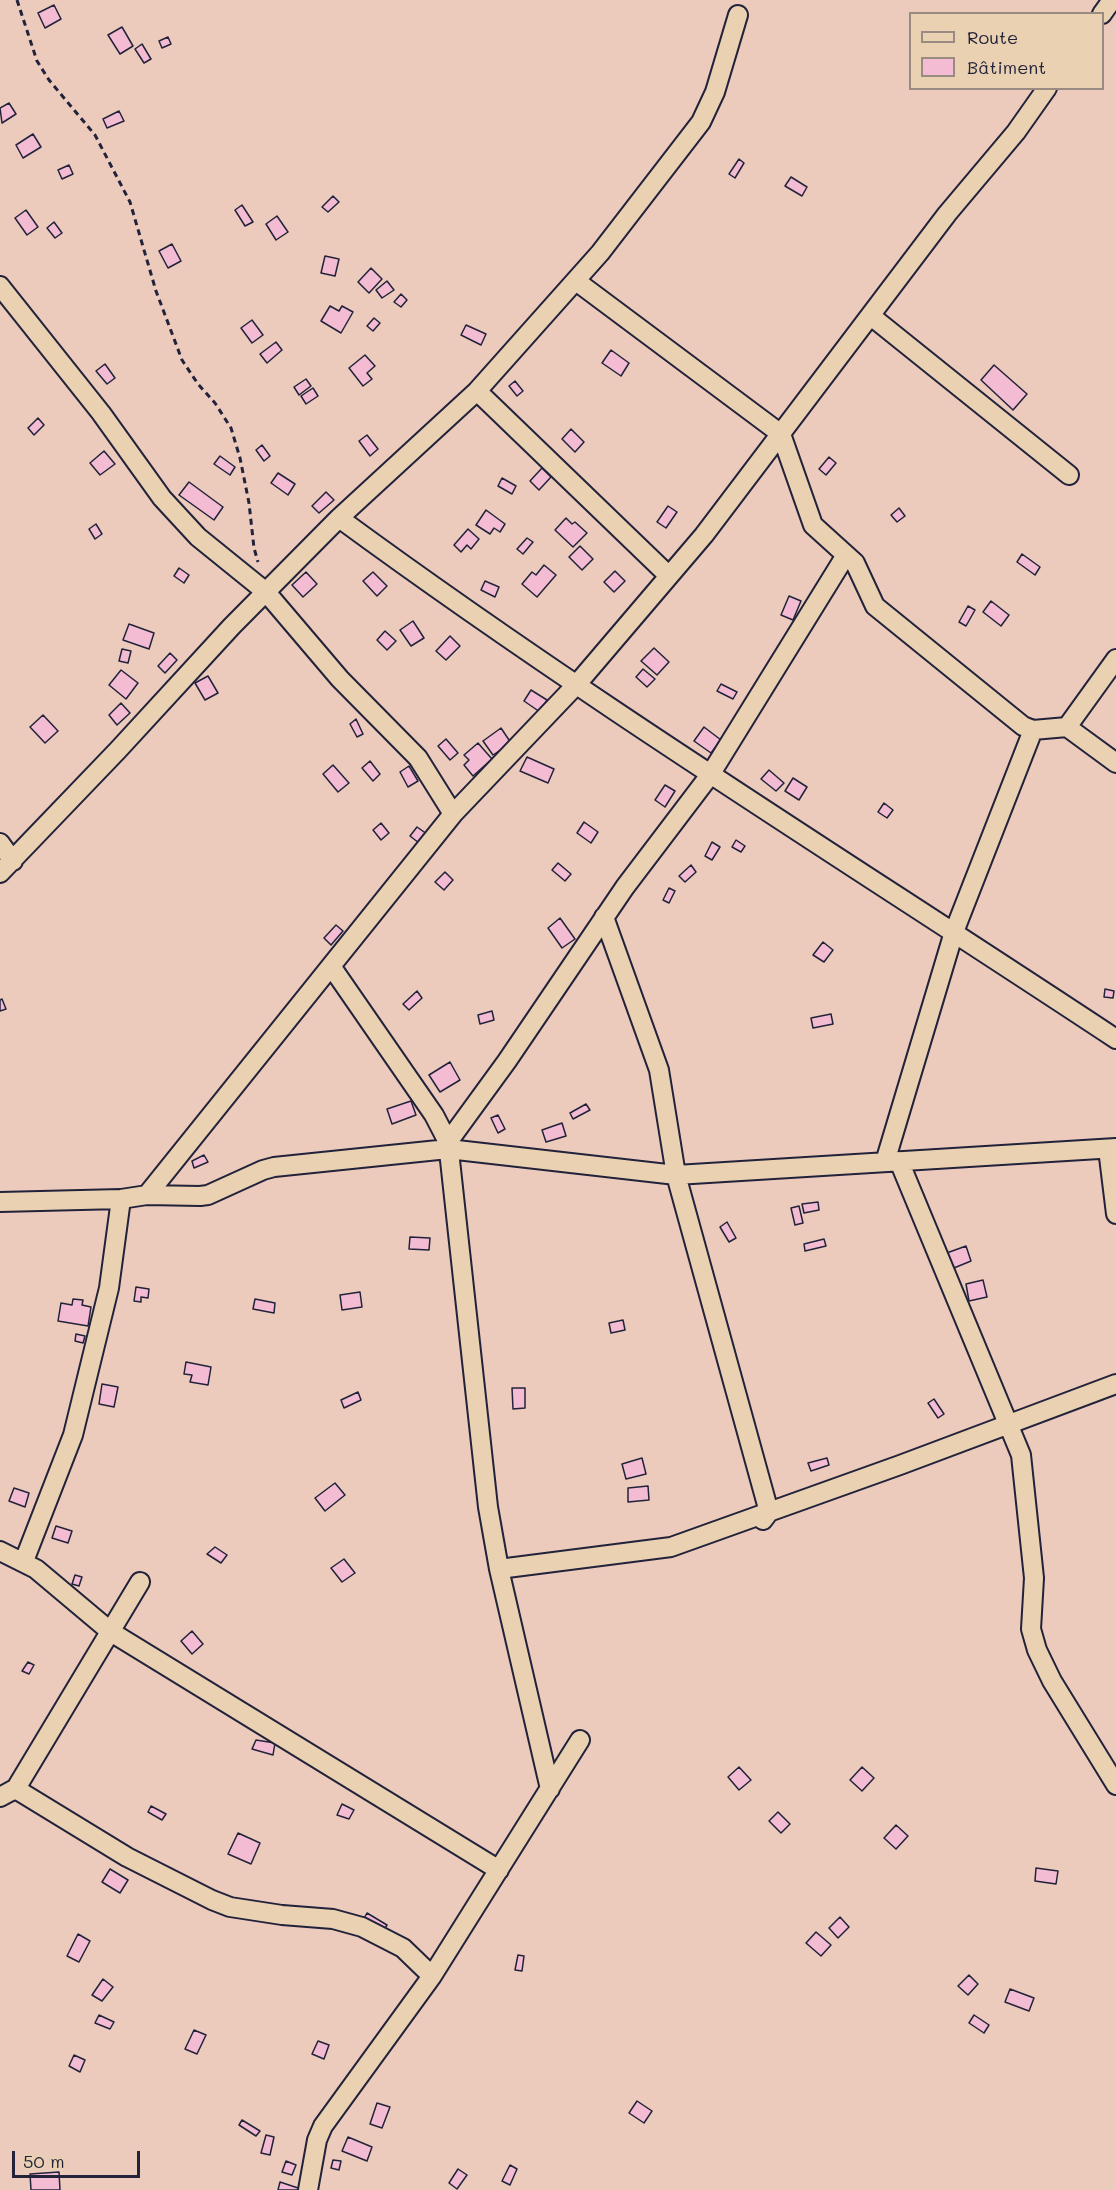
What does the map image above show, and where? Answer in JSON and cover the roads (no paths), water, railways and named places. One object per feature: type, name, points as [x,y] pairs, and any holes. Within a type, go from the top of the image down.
[{"type":"street","points":[[6,867],[339,518],[477,391],[576,281],[701,122],[715,92],[738,15]]},
{"type":"street","points":[[147,1195],[453,814],[577,684],[704,535],[947,214],[1016,132],[1046,90]]},
{"type":"street","points":[[576,281],[781,434],[813,525],[855,563],[875,606],[1023,726],[1033,730],[1067,727],[1116,763]]},
{"type":"street","points":[[0,286],[101,413],[162,498],[198,537],[266,592],[340,680],[418,758],[453,814]]},
{"type":"street","points":[[871,316],[1069,474]]},
{"type":"street","points":[[477,391],[669,576]]},
{"type":"street","points":[[339,518],[710,775],[1116,1039]]},
{"type":"street","points":[[448,1146],[604,917],[710,775],[846,555]]},
{"type":"street","points":[[1067,727],[1116,659]]},
{"type":"street","points":[[1033,730],[954,932],[892,1161],[1009,1423],[1021,1455],[1034,1578],[1031,1629],[1037,1650],[1052,1681],[1116,1785]]},
{"type":"street","points":[[0,843],[6,867]]},
{"type":"street","points":[[604,917],[658,1070],[676,1175],[765,1518]]},
{"type":"street","points":[[331,966],[434,1115],[448,1146],[488,1507],[499,1569],[550,1789]]},
{"type":"street","points":[[0,1202],[122,1199],[147,1195],[208,1195],[274,1167],[448,1146],[676,1175],[1112,1148],[1116,1214]]},
{"type":"street","points":[[24,1562],[73,1435],[109,1288],[122,1199]]},
{"type":"street","points":[[499,1569],[671,1547],[765,1518],[1116,1384]]},
{"type":"street","points":[[0,1551],[36,1569],[111,1632],[499,1870]]},
{"type":"street","points":[[140,1582],[111,1632],[8,1793],[127,1857],[230,1907],[282,1915],[333,1919],[362,1927],[402,1948],[432,1977]]},
{"type":"street","points":[[308,2190],[317,2140],[323,2126],[432,1977],[580,1740]]}]
